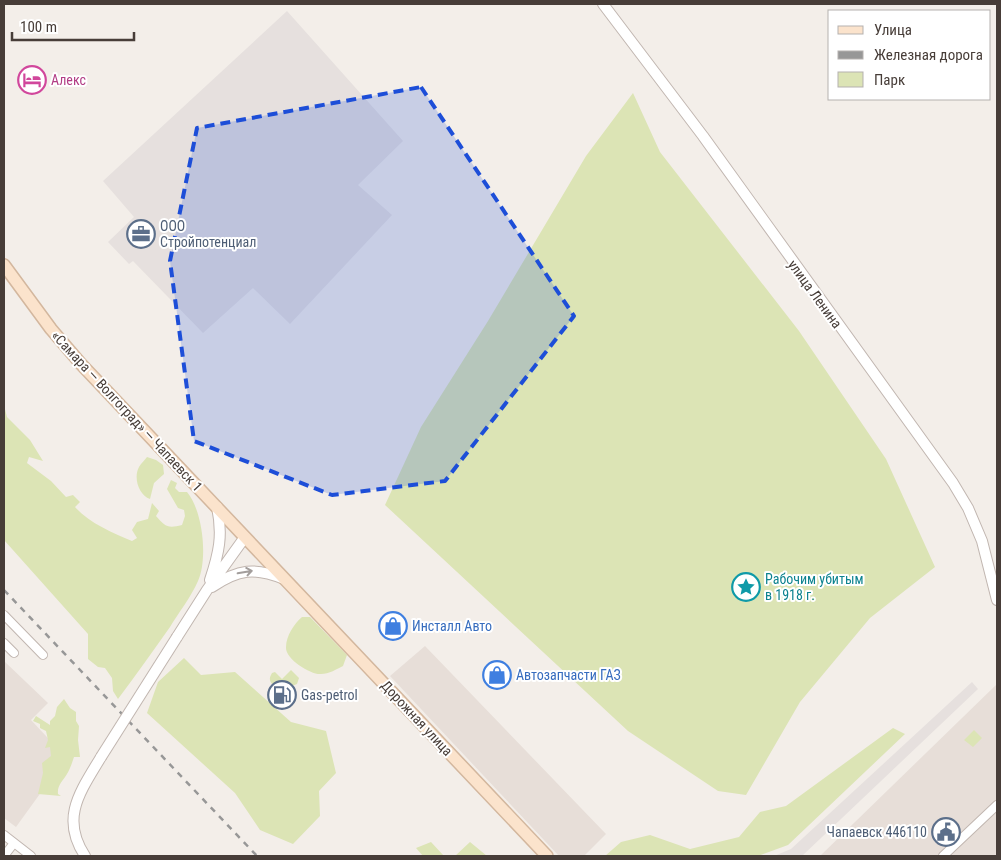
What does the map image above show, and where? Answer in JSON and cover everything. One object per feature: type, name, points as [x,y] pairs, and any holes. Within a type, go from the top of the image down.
[{"type":"main road","name":"«Самара — Волгоград» — Чапаевск 1","points":[[4,265],[61,342],[245,537]]},
{"type":"main road","name":"Дорожная улица","points":[[245,537],[547,856]]},
{"type":"street","name":"улица Ленина","points":[[603,4],[703,136],[952,483],[968,508],[982,541],[997,600]]},
{"type":"street","points":[[207,590],[217,559],[220,539],[217,508]]},
{"type":"street","points":[[85,856],[73,829],[74,811],[84,785],[177,636],[245,537]]},
{"type":"street","points":[[207,590],[224,578],[239,572],[255,570],[286,579]]},
{"type":"street","points":[[4,614],[43,655]]},
{"type":"street","points":[[4,643],[14,653]]},
{"type":"street","points":[[944,856],[997,805]]},
{"type":"street","points":[[4,835],[31,856]]},
{"type":"street","points":[[4,856],[14,843]]},
{"type":"highlighted area","points":[[421,87],[574,316],[445,481],[332,495],[194,441],[170,261],[197,128]]},
{"type":"shaded area","points":[[287,11],[403,141],[358,185],[392,215],[290,324],[253,288],[203,333],[133,261],[129,264],[108,242],[134,217],[103,181]]},
{"type":"shaded area","points":[[425,646],[606,834],[584,856],[559,856],[390,676]]},
{"type":"shaded area","points":[[4,661],[48,703],[31,720],[61,752],[42,791],[16,827],[4,818]]},
{"type":"shaded area","points":[[972,682],[978,689],[802,856],[774,856],[791,849]]},
{"type":"shaded area","points":[[997,684],[997,800],[939,856],[820,856]]},
{"type":"shaded area","points":[[997,809],[997,856],[947,856]]},
{"type":"green space","points":[[633,93],[660,152],[799,331],[886,459],[935,567],[870,618],[800,702],[746,795],[718,791],[628,731],[385,505],[421,427],[488,321],[586,156]]},
{"type":"green space","points":[[4,405],[7,417],[30,440],[43,461],[29,457],[27,463],[51,481],[66,497],[73,495],[80,502],[75,507],[87,518],[102,527],[132,541],[137,538],[132,530],[137,522],[148,519],[152,503],[159,511],[156,516],[164,524],[170,527],[182,525],[185,516],[184,510],[178,508],[167,489],[171,480],[177,483],[175,488],[179,492],[187,492],[197,511],[203,548],[203,560],[198,581],[170,627],[118,699],[113,691],[112,678],[105,668],[98,667],[88,659],[88,634],[4,540]]},
{"type":"green space","points":[[147,457],[163,465],[164,474],[154,483],[150,499],[140,490],[137,481],[137,471]]},
{"type":"green space","points":[[302,617],[310,617],[347,655],[343,666],[327,673],[317,674],[305,669],[294,661],[287,652],[287,639],[293,627]]},
{"type":"green space","points":[[184,658],[201,675],[235,672],[291,722],[326,731],[336,773],[319,791],[320,816],[293,844],[260,830],[235,793],[147,713],[158,682]]},
{"type":"green space","points":[[291,670],[299,678],[297,684],[279,689],[271,682],[272,673],[275,672],[282,679]]},
{"type":"green space","points":[[64,699],[70,708],[76,712],[76,721],[79,726],[80,757],[74,757],[68,772],[59,786],[58,794],[61,796],[38,794],[43,773],[42,763],[51,756],[50,747],[45,748],[48,740],[46,731],[40,728],[40,724],[33,721],[36,716],[50,725],[57,707]]},
{"type":"green space","points":[[893,728],[905,734],[788,845],[758,856],[605,856],[621,842],[650,835],[690,849],[739,837],[760,812],[786,806]]},
{"type":"green space","points":[[974,730],[982,738],[973,747],[964,740]]},
{"type":"green space","points":[[431,842],[444,856],[423,856],[416,848]]},
{"type":"green space","points":[[470,842],[487,856],[455,856]]},
{"type":"railway","points":[[4,590],[257,856]]},
{"type":"place","name":"Алекс","points":[[32,80]]},
{"type":"place","name":"ООО Стройпотенциал","points":[[141,234]]},
{"type":"place","name":"Рабочим убитым в 1918 г.","points":[[746,587]]},
{"type":"place","name":"Инсталл Авто","points":[[393,626]]},
{"type":"place","name":"Автозапчасти ГАЗ","points":[[497,675]]},
{"type":"place","name":"Gas-petrol","points":[[282,695]]},
{"type":"place","name":"Чапаевск 446110","points":[[946,832]]}]
